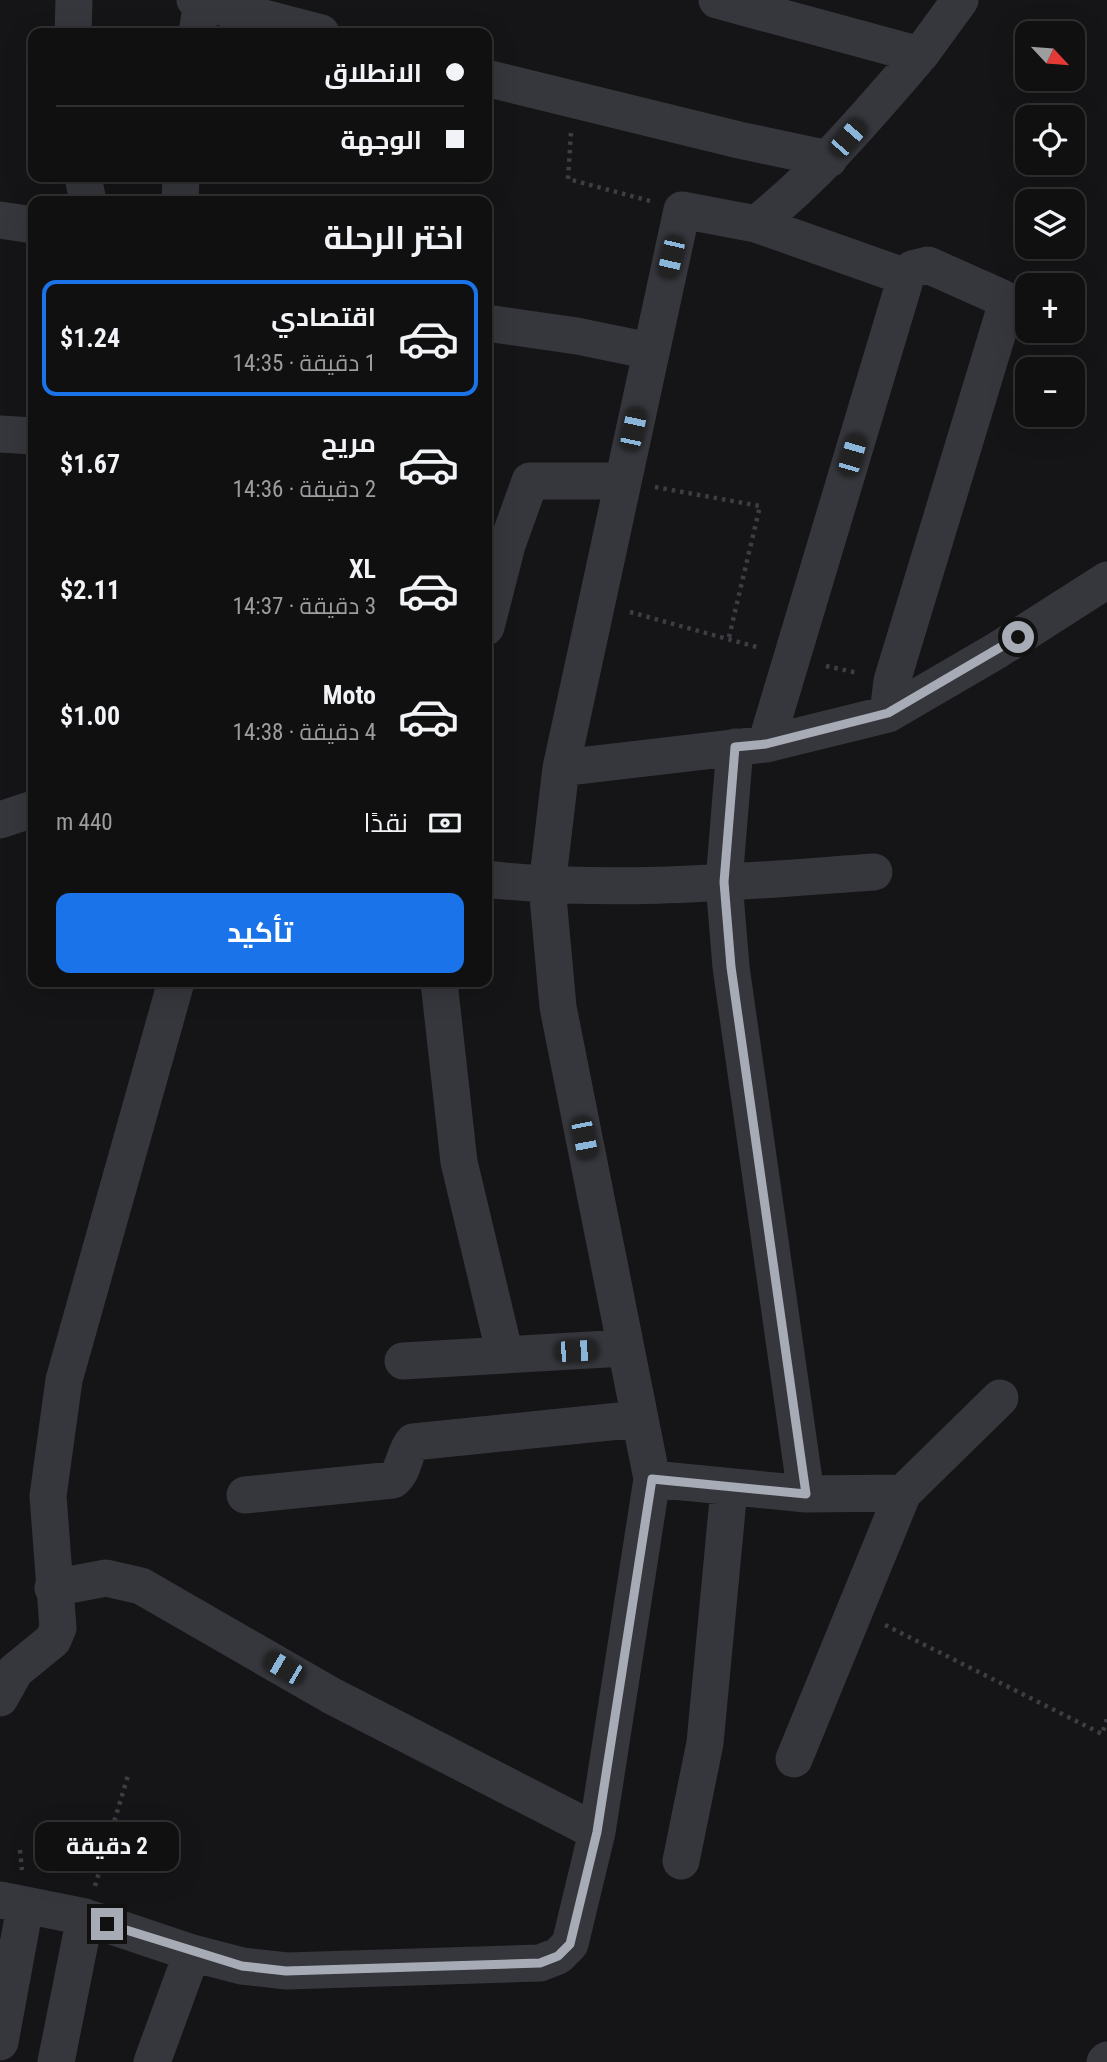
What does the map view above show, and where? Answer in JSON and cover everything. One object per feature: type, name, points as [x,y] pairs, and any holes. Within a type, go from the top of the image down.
[{"type":"street","points":[[73,28],[74,0]]},
{"type":"street","points":[[756,224],[793,194],[829,159],[920,55],[960,0]]},
{"type":"street","points":[[739,3],[920,55]]},
{"type":"street","points":[[198,12],[292,28]]},
{"type":"street","points":[[492,80],[572,101],[829,159]]},
{"type":"street","points":[[0,2042],[13,1904],[85,1917],[192,1953],[242,1966],[286,1971],[540,1963],[558,1956],[570,1944],[597,1832],[652,1479],[558,1007],[547,886],[561,768],[682,210],[756,224],[906,277]]},
{"type":"street","points":[[0,220],[28,224]]},
{"type":"street","points":[[806,1494],[731,967],[724,882],[750,745],[792,658],[906,277],[912,269],[928,265],[1002,298],[1005,309],[890,697]]},
{"type":"street","points":[[492,324],[577,336],[650,351]]},
{"type":"street","points":[[0,434],[28,436]]},
{"type":"street","points":[[492,581],[497,542],[530,481],[622,481]]},
{"type":"street","points":[[561,768],[750,745],[890,697],[996,651],[1107,580]]},
{"type":"street","points":[[0,820],[28,811]]},
{"type":"street","points":[[492,880],[547,886],[724,882],[874,872]]},
{"type":"street","points":[[5,1677],[56,1635],[48,1496],[64,1380],[175,987]]},
{"type":"street","points":[[440,987],[458,1162],[505,1355]]},
{"type":"street","points":[[403,1361],[624,1348]]},
{"type":"street","points":[[794,1759],[903,1493],[1000,1398]]},
{"type":"street","points":[[244,1495],[393,1480],[402,1470],[405,1457],[414,1442],[639,1419]]},
{"type":"street","points":[[652,1479],[729,1489],[806,1494],[903,1493]]},
{"type":"street","points":[[681,1861],[705,1743],[729,1489]]},
{"type":"street","points":[[53,1588],[106,1578],[141,1586],[332,1696],[597,1832]]},
{"type":"street","points":[[56,2062],[85,1917]]},
{"type":"street","points":[[152,2062],[192,1953]]},
{"type":"path","points":[[572,101],[568,179],[682,210]]},
{"type":"path","points":[[596,603],[729,637],[760,506],[622,481]]},
{"type":"path","points":[[792,658],[890,697]]},
{"type":"path","points":[[856,1611],[1101,1734],[1107,1719]]},
{"type":"path","points":[[85,1917],[129,1772]]},
{"type":"route","points":[[107,1924],[192,1953],[242,1966],[286,1971],[540,1963],[558,1956],[570,1944],[597,1832],[652,1479],[729,1489],[806,1494],[731,967],[724,882],[735,747],[766,744],[888,713],[1018,637]]}]
